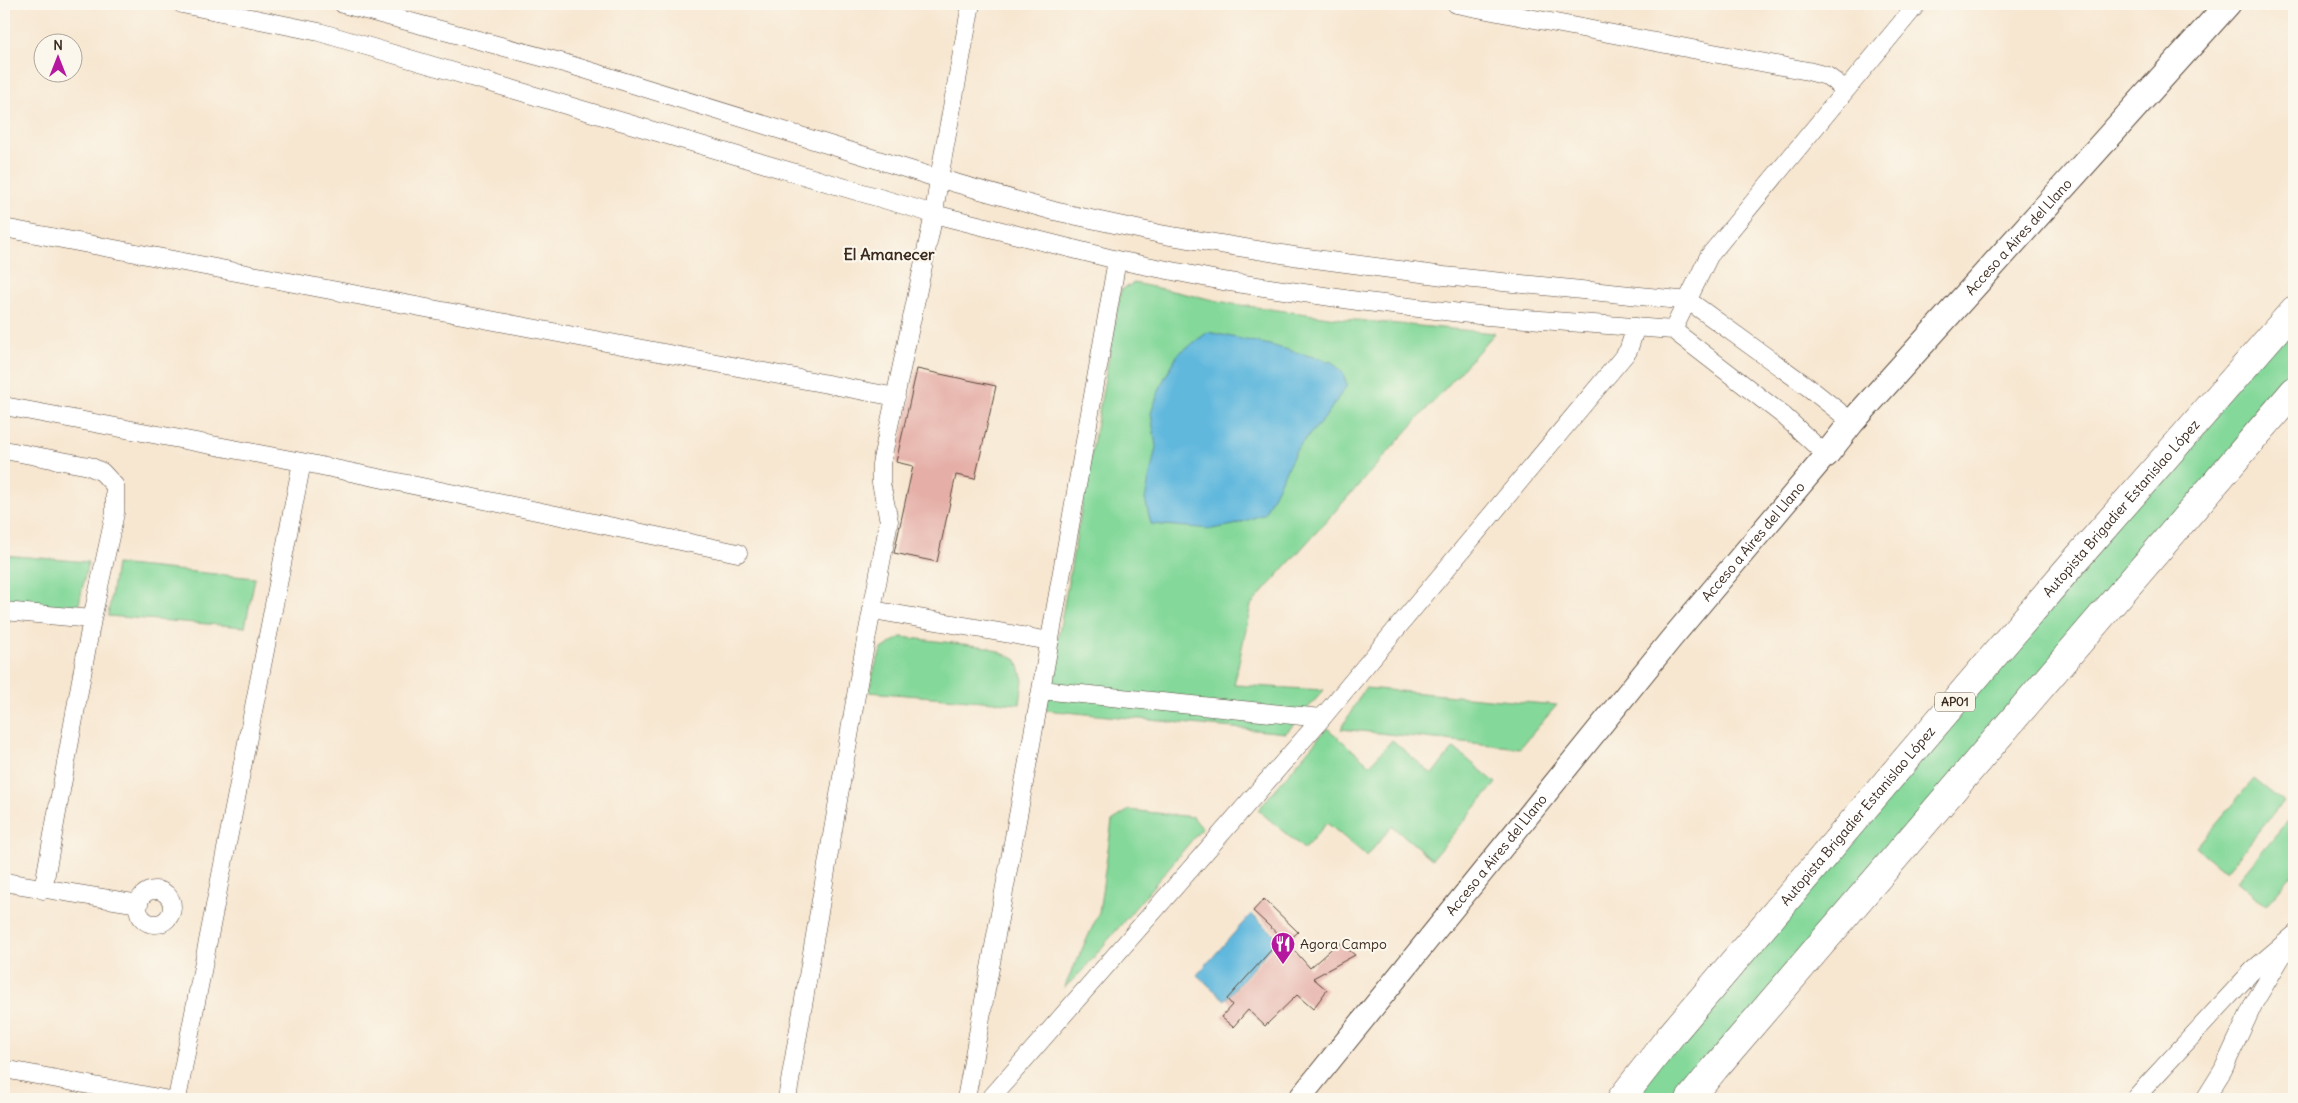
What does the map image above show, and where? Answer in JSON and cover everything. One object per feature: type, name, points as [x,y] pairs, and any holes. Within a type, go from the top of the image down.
[{"type":"highway","name":"Autopista Brigadier Estanislao López","points":[[1621,1099],[1679,1027],[2067,570],[2294,310]]},
{"type":"highway","points":[[1690,1099],[1728,1052],[2294,391]]},
{"type":"main road","name":"Acceso a Aires del Llano","points":[[1826,455],[1852,422],[2228,4]]},
{"type":"street","points":[[182,4],[319,32],[934,214],[1117,260],[1223,280],[1358,301],[1487,316],[1673,330],[1784,416],[1826,455]]},
{"type":"street","points":[[343,4],[564,62],[939,178],[1054,211],[1165,235],[1300,257],[1444,276],[1689,301],[1808,387],[1852,422]]},
{"type":"street","points":[[786,1099],[858,681],[889,520],[881,483],[881,464],[934,214],[972,4]]},
{"type":"street","points":[[1456,4],[1808,70],[1827,76],[1845,89]]},
{"type":"street","points":[[1673,330],[1689,301],[1708,256],[1917,4]]},
{"type":"street","points":[[4,228],[896,397]]},
{"type":"street","points":[[966,1099],[1042,690],[1117,260]]},
{"type":"street","points":[[990,1099],[1322,718],[1628,351],[1636,327]]},
{"type":"street","points":[[4,406],[302,462],[738,553]]},
{"type":"street","points":[[4,450],[89,466],[102,472],[115,486],[115,513],[92,619],[43,890]]},
{"type":"street","name":"Acceso a Aires del Llano","points":[[1299,1099],[1671,639],[1826,455]]},
{"type":"street","points":[[177,1099],[302,462]]},
{"type":"street","points":[[873,610],[1050,642]]},
{"type":"street","points":[[4,611],[92,619]]},
{"type":"street","points":[[1042,690],[1322,718]]},
{"type":"street","points":[[4,882],[43,890],[139,904]]},
{"type":"street","points":[[2134,1099],[2254,969],[2294,934],[2254,1003],[2223,1070],[2205,1099]]},
{"type":"street","points":[[4,1069],[164,1099]]},
{"type":"green space","points":[[1134,283],[1233,304],[1344,319],[1495,333],[1251,605],[1234,685],[1324,690],[1286,733],[1045,710],[1121,290]]},
{"type":"green space","points":[[2294,310],[2294,391],[1690,1099],[1621,1099]]},
{"type":"green space","points":[[4,555],[88,562],[79,604],[66,609],[4,604]]},
{"type":"green space","points":[[116,564],[255,578],[245,627],[108,616]]},
{"type":"green space","points":[[901,637],[988,647],[1017,660],[1023,680],[1020,704],[869,692],[874,669],[882,649]]},
{"type":"green space","points":[[1365,688],[1557,705],[1520,748],[1341,729]]},
{"type":"green space","points":[[1327,728],[1370,765],[1392,740],[1432,774],[1454,748],[1496,783],[1432,859],[1392,826],[1367,856],[1327,823],[1304,849],[1258,810]]},
{"type":"green space","points":[[2254,779],[2283,802],[2226,872],[2196,847]]},
{"type":"green space","points":[[1129,810],[1193,817],[1202,828],[1083,970],[1064,988],[1099,913],[1112,821]]},
{"type":"green space","points":[[2294,813],[2294,872],[2266,906],[2237,881]]},
{"type":"water","points":[[1208,332],[1270,345],[1332,362],[1343,373],[1347,385],[1324,419],[1298,447],[1264,514],[1234,525],[1212,529],[1151,524],[1145,499],[1156,447],[1151,413],[1162,383],[1178,354]]},
{"type":"water","points":[[1251,914],[1279,938],[1225,1000],[1197,975]]},
{"type":"building","points":[[917,369],[996,386],[975,479],[956,475],[937,562],[894,553],[913,466],[896,462]]},
{"type":"building","name":"Agora Campo","points":[[1264,899],[1298,932],[1287,942],[1310,968],[1339,942],[1355,955],[1313,978],[1327,990],[1313,1009],[1297,995],[1265,1026],[1248,1010],[1233,1027],[1221,1017],[1232,1005],[1227,999],[1282,938],[1253,911]]},
{"type":"place","name":"Agora Campo","points":[[1283,965]]},
{"type":"district","name":"El Amanecer","points":[[889,254]]}]
